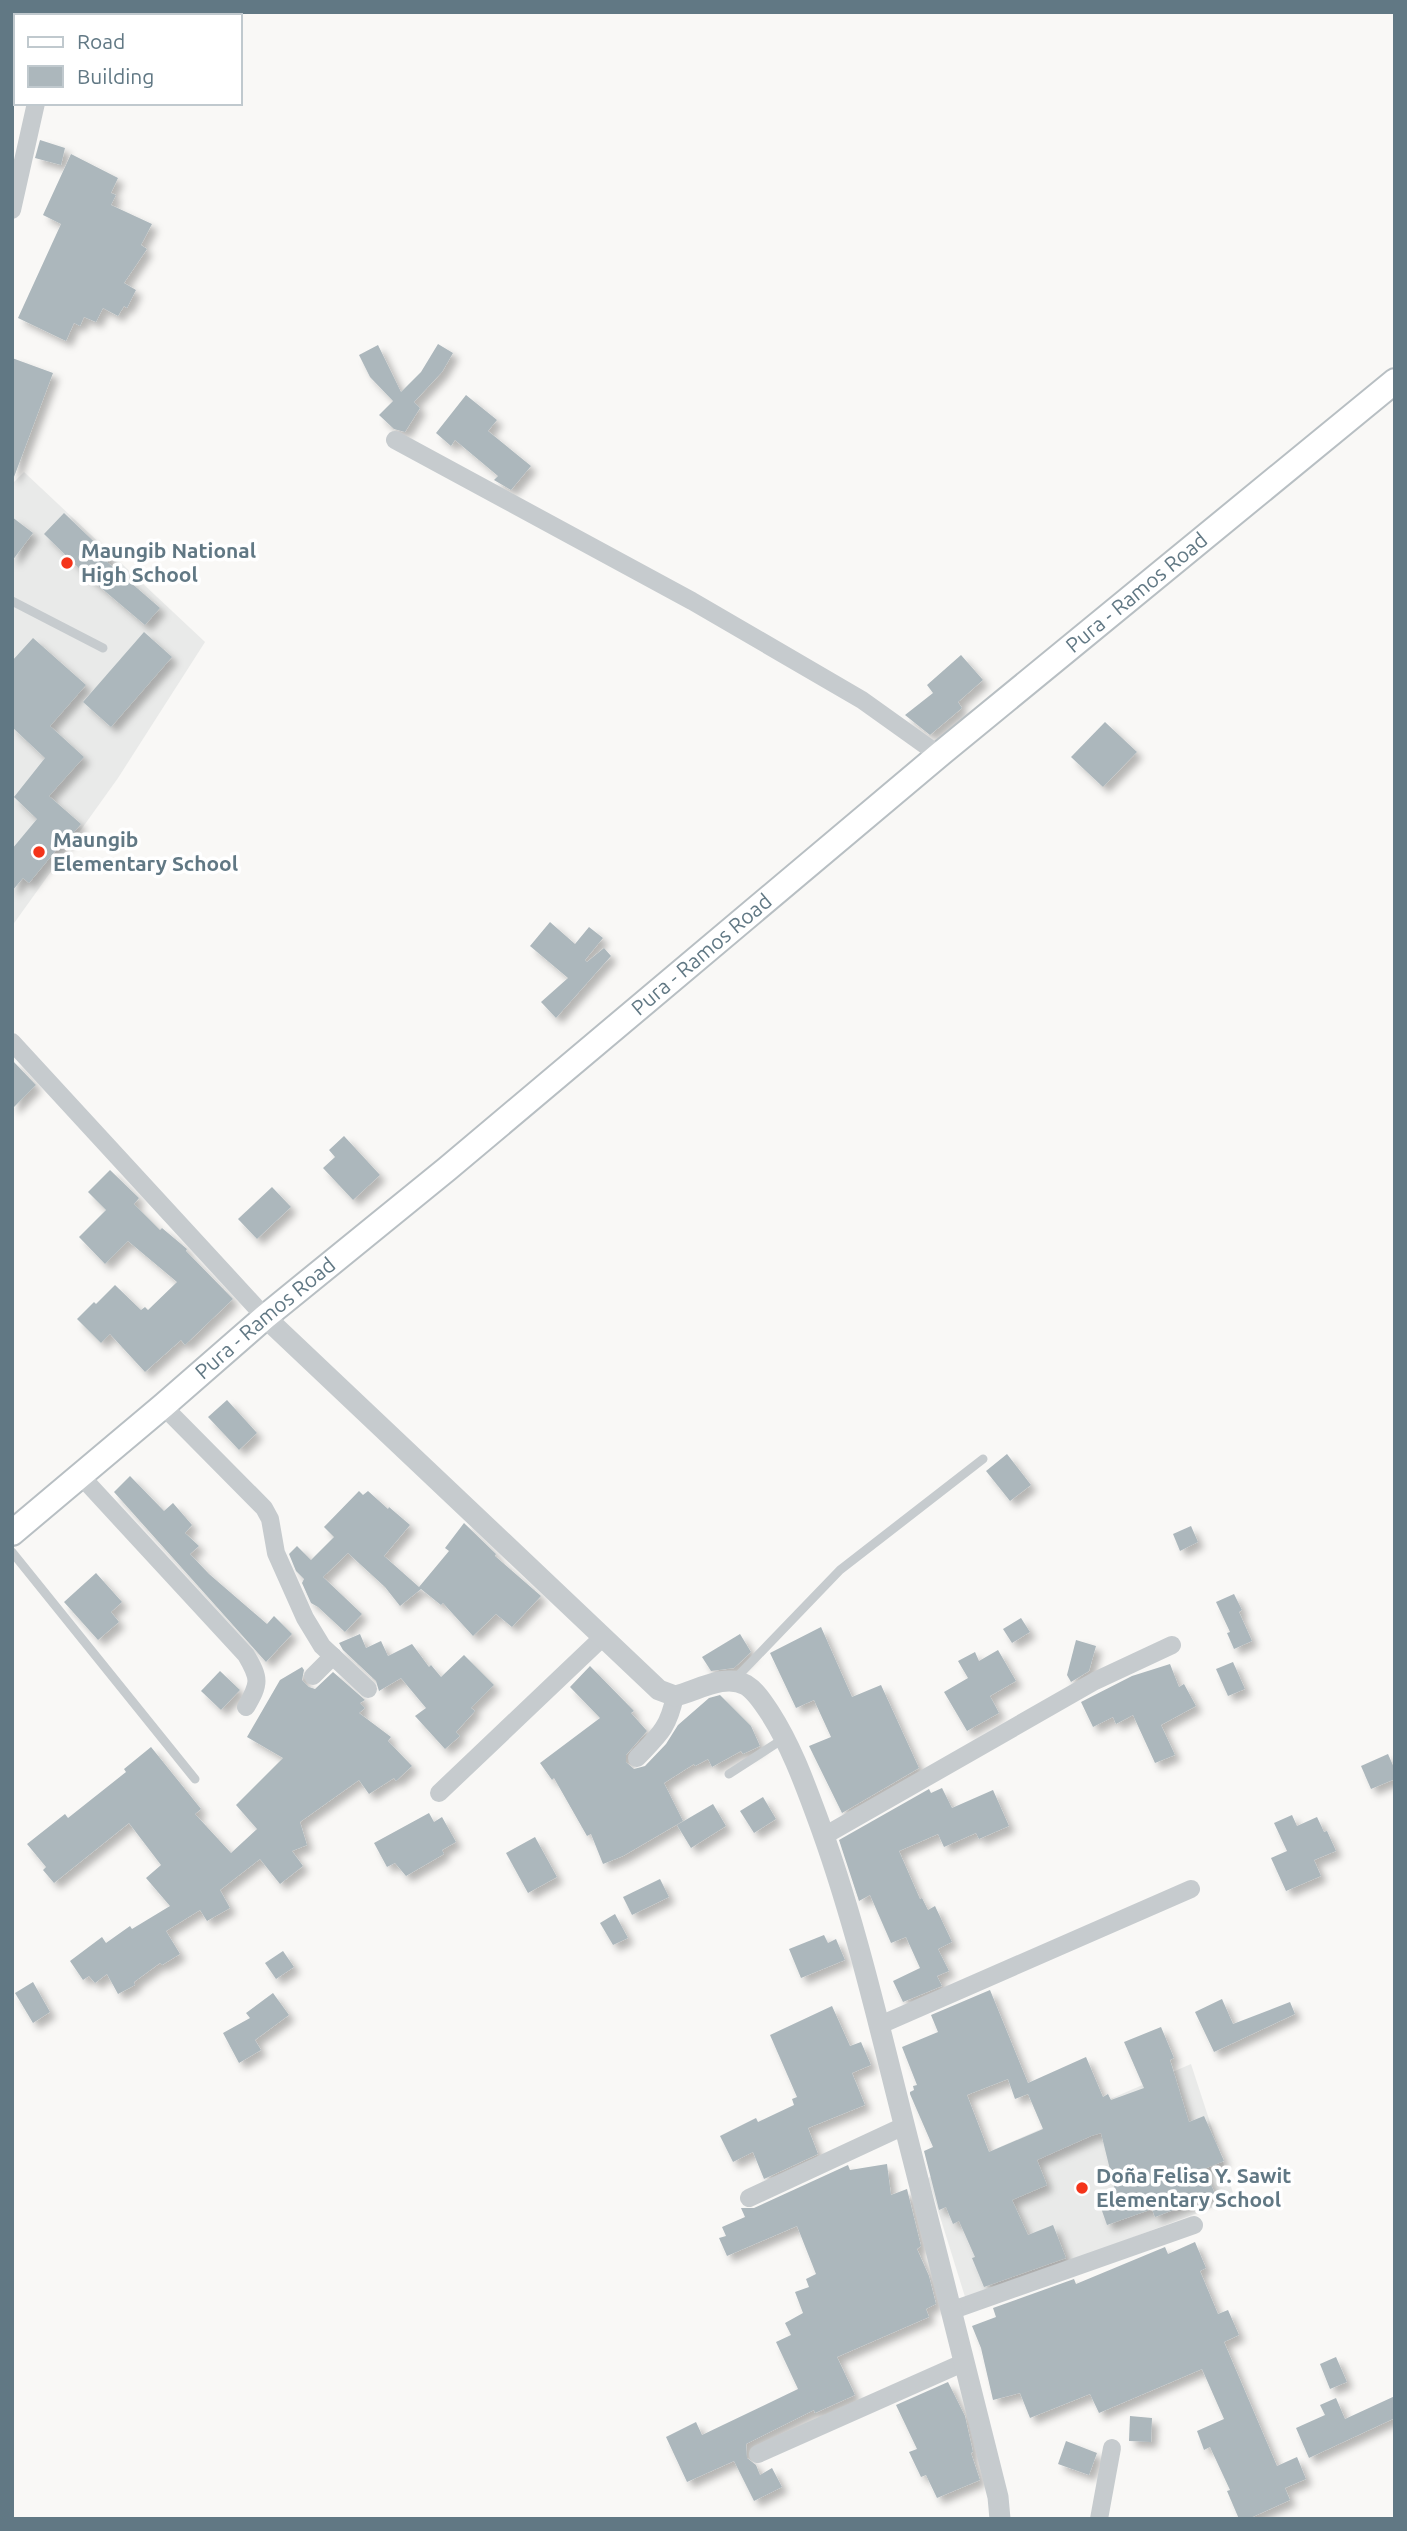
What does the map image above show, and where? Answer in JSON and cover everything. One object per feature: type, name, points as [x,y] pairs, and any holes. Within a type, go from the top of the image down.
[{"type":"main road","name":"Pura - Ramos Road","points":[[12,1532],[265,1317],[447,1169],[939,755],[1395,382]]},
{"type":"street","points":[[12,210],[36,105]]},
{"type":"street","points":[[395,440],[862,700],[939,755]]},
{"type":"street","points":[[12,1042],[265,1317],[659,1690],[675,1696],[733,1681],[747,1686],[762,1701],[795,1760],[824,1836],[862,1954],[953,2310],[998,2497],[1000,2519]]},
{"type":"street","points":[[163,1406],[264,1508],[270,1519],[276,1553],[304,1618],[322,1646],[368,1689]]},
{"type":"street","points":[[80,1475],[246,1655],[258,1678],[257,1689],[246,1707]]},
{"type":"street","points":[[439,1793],[603,1637]]},
{"type":"street","points":[[824,1836],[1095,1681],[1172,1645]]},
{"type":"street","points":[[313,1676],[333,1656]]},
{"type":"street","points":[[637,1758],[664,1729],[670,1718],[675,1696]]},
{"type":"street","points":[[880,2025],[1191,1889]]},
{"type":"street","points":[[749,2199],[904,2126]]},
{"type":"street","points":[[953,2310],[1194,2225]]},
{"type":"street","points":[[758,2454],[965,2362]]},
{"type":"street","points":[[1099,2519],[1112,2448]]},
{"type":"lane","points":[[12,601],[103,648]]},
{"type":"lane","points":[[733,1681],[840,1570],[983,1459]]},
{"type":"lane","points":[[12,1552],[194,1779]]},
{"type":"lane","points":[[729,1774],[785,1738]]},
{"type":"shaded area","name":"Maungib National High School","points":[[24,472],[205,642],[118,778],[12,926],[12,484]]},
{"type":"shaded area","name":"Doña Felisa Y. Sawit Elementary School","points":[[1191,2064],[1235,2199],[966,2300],[928,2178]]},
{"type":"building","points":[[40,140],[65,148],[61,165],[35,158]]},
{"type":"building","points":[[71,154],[118,178],[111,193],[116,195],[111,205],[152,224],[141,245],[147,249],[124,283],[136,290],[127,308],[124,306],[118,316],[103,308],[96,322],[84,317],[80,326],[74,323],[66,341],[18,318],[61,224],[43,215]]},
{"type":"building","points":[[438,344],[453,353],[442,372],[414,402],[420,408],[405,432],[394,429],[379,415],[393,401],[370,377],[359,355],[378,345],[401,392],[421,372]]},
{"type":"building","points":[[12,358],[53,373],[14,477],[12,477]]},
{"type":"building","points":[[466,395],[497,420],[488,431],[531,466],[511,490],[494,480],[498,476],[455,440],[451,446],[436,433]]},
{"type":"building","points":[[64,513],[111,558],[107,562],[160,608],[145,625],[87,576],[44,534]]},
{"type":"building","points":[[12,517],[33,533],[12,561]]},
{"type":"building","points":[[144,632],[172,657],[111,727],[83,702]]},
{"type":"building","points":[[33,638],[86,685],[50,726],[84,757],[49,796],[81,824],[29,883],[23,878],[12,891],[12,849],[37,819],[14,797],[45,758],[12,727],[12,661]]},
{"type":"building","points":[[961,655],[983,680],[958,702],[962,708],[930,735],[905,715],[933,693],[927,685]]},
{"type":"building","points":[[1105,722],[1137,752],[1103,787],[1071,757]]},
{"type":"building","points":[[550,922],[575,944],[589,927],[603,938],[585,960],[587,962],[604,948],[611,956],[556,1018],[541,1002],[568,978],[530,946]]},
{"type":"building","points":[[12,1060],[36,1085],[12,1109]]},
{"type":"building","points":[[344,1136],[380,1175],[353,1200],[323,1168],[335,1157],[329,1150]]},
{"type":"building","points":[[110,1170],[139,1198],[134,1204],[160,1230],[162,1228],[187,1249],[233,1299],[185,1345],[181,1340],[145,1372],[110,1334],[101,1343],[77,1319],[115,1285],[141,1310],[145,1307],[148,1310],[177,1282],[128,1241],[105,1264],[79,1237],[106,1210],[88,1192]]},
{"type":"building","points":[[272,1187],[291,1207],[257,1239],[238,1219]]},
{"type":"building","points":[[227,1400],[257,1433],[239,1450],[208,1417]]},
{"type":"building","points":[[1007,1454],[1031,1485],[1010,1501],[986,1471]]},
{"type":"building","points":[[130,1476],[164,1511],[173,1503],[192,1525],[185,1533],[199,1546],[190,1554],[209,1574],[267,1624],[274,1616],[292,1634],[266,1662],[114,1492]]},
{"type":"building","points":[[359,1491],[363,1495],[368,1491],[410,1525],[384,1556],[419,1587],[449,1551],[445,1548],[464,1523],[495,1556],[541,1596],[512,1627],[496,1614],[473,1636],[443,1603],[441,1605],[421,1589],[400,1606],[385,1587],[348,1553],[323,1577],[362,1614],[345,1632],[311,1603],[302,1583],[304,1579],[296,1571],[289,1554],[297,1546],[311,1560],[334,1537],[324,1527]]},
{"type":"building","points":[[1191,1526],[1198,1542],[1180,1551],[1173,1534]]},
{"type":"building","points":[[96,1573],[122,1602],[111,1612],[119,1622],[98,1640],[64,1602]]},
{"type":"building","points":[[1234,1594],[1252,1641],[1234,1649],[1227,1633],[1230,1632],[1216,1602]]},
{"type":"building","points":[[1021,1618],[1030,1632],[1012,1643],[1003,1629]]},
{"type":"building","points":[[821,1627],[852,1697],[881,1685],[919,1768],[842,1813],[809,1746],[831,1737],[814,1700],[796,1708],[770,1653]]},
{"type":"building","points":[[360,1634],[366,1648],[381,1641],[388,1656],[412,1644],[429,1667],[431,1665],[441,1677],[464,1655],[494,1685],[471,1708],[475,1711],[456,1732],[460,1736],[445,1749],[415,1716],[426,1708],[401,1678],[379,1691],[376,1681],[343,1650],[339,1643]]},
{"type":"building","points":[[740,1634],[751,1652],[734,1668],[711,1671],[702,1657]]},
{"type":"building","points":[[1076,1640],[1096,1646],[1089,1671],[1071,1682],[1067,1675]]},
{"type":"building","points":[[998,1650],[1016,1681],[990,1696],[999,1713],[967,1731],[944,1692],[968,1678],[958,1661],[975,1652],[979,1661]]},
{"type":"building","points":[[1233,1662],[1245,1689],[1228,1696],[1216,1669]]},
{"type":"building","points":[[1170,1664],[1179,1687],[1184,1684],[1196,1706],[1161,1725],[1175,1755],[1155,1763],[1133,1715],[1116,1724],[1113,1717],[1093,1727],[1081,1702],[1132,1676]]},
{"type":"building","points":[[590,1666],[634,1711],[631,1713],[647,1731],[626,1755],[626,1762],[634,1769],[645,1766],[666,1744],[678,1725],[709,1698],[720,1695],[751,1726],[760,1746],[743,1754],[741,1751],[712,1767],[708,1759],[695,1766],[694,1764],[664,1783],[683,1821],[623,1856],[603,1864],[591,1834],[587,1836],[554,1778],[552,1780],[540,1763],[600,1718],[570,1687]]},
{"type":"building","points":[[302,1667],[302,1680],[309,1687],[315,1689],[333,1672],[365,1700],[360,1703],[365,1708],[359,1713],[391,1737],[388,1741],[412,1766],[396,1781],[394,1778],[369,1794],[359,1780],[300,1822],[307,1845],[292,1851],[303,1866],[280,1884],[260,1859],[220,1890],[230,1908],[207,1921],[200,1910],[166,1931],[180,1954],[162,1965],[160,1963],[134,1982],[135,1985],[118,1994],[107,1974],[95,1983],[89,1976],[83,1980],[70,1961],[102,1937],[106,1943],[130,1926],[132,1929],[170,1906],[146,1878],[161,1865],[129,1823],[54,1883],[43,1870],[46,1867],[27,1844],[65,1814],[68,1818],[126,1772],[124,1769],[151,1747],[201,1809],[195,1814],[231,1853],[257,1829],[236,1805],[283,1758],[247,1737],[280,1680]]},
{"type":"building","points":[[220,1671],[240,1690],[221,1710],[201,1691]]},
{"type":"building","points":[[1388,1754],[1395,1770],[1395,1779],[1371,1789],[1361,1766]]},
{"type":"building","points":[[942,1788],[952,1808],[993,1790],[1009,1826],[979,1839],[976,1833],[944,1847],[938,1834],[899,1851],[920,1899],[922,1898],[928,1910],[935,1906],[952,1942],[938,1949],[949,1971],[937,1976],[942,1986],[903,2002],[893,1981],[920,1968],[906,1937],[891,1943],[870,1895],[859,1901],[839,1840],[929,1789],[931,1793]]},
{"type":"building","points":[[763,1797],[776,1819],[754,1833],[740,1811]]},
{"type":"building","points":[[713,1804],[726,1826],[691,1848],[677,1825]]},
{"type":"building","points":[[429,1813],[434,1822],[442,1817],[456,1842],[442,1850],[444,1854],[406,1876],[395,1863],[387,1867],[374,1843]]},
{"type":"building","points":[[1292,1815],[1297,1826],[1317,1817],[1336,1851],[1314,1860],[1321,1876],[1286,1891],[1271,1858],[1287,1851],[1274,1823]]},
{"type":"building","points":[[535,1837],[557,1877],[528,1893],[506,1853]]},
{"type":"building","points":[[660,1879],[669,1897],[632,1915],[623,1897]]},
{"type":"building","points":[[615,1914],[628,1938],[613,1945],[600,1923]]},
{"type":"building","points":[[824,1935],[828,1943],[836,1939],[845,1960],[801,1978],[789,1949]]},
{"type":"building","points":[[283,1951],[294,1967],[276,1979],[265,1963]]},
{"type":"building","points":[[33,1982],[50,2012],[33,2023],[15,1993]]},
{"type":"building","points":[[990,1990],[1028,2083],[1086,2057],[1103,2097],[1108,2094],[1111,2100],[1144,2088],[1124,2042],[1161,2027],[1174,2058],[1170,2060],[1189,2122],[1204,2116],[1224,2161],[1204,2169],[1215,2194],[1155,2217],[1152,2209],[1107,2225],[1101,2208],[1118,2202],[1101,2133],[1091,2136],[1037,2160],[1047,2185],[1012,2200],[1028,2235],[1053,2225],[1066,2258],[984,2287],[972,2258],[975,2257],[959,2221],[953,2224],[946,2207],[939,2210],[924,2151],[933,2147],[910,2094],[914,2090],[913,2086],[917,2085],[902,2047],[938,2032],[931,2015]],"holes":[[[1008,2079],[1015,2099],[1028,2094],[1043,2129],[989,2152],[967,2095]]]},
{"type":"building","points":[[273,1993],[289,2015],[255,2040],[261,2050],[239,2063],[223,2033],[250,2018],[246,2013]]},
{"type":"building","points":[[1222,1999],[1233,2024],[1290,2002],[1295,2014],[1214,2052],[1195,2012]]},
{"type":"building","points":[[832,2006],[850,2046],[861,2042],[871,2065],[852,2073],[865,2105],[808,2128],[818,2154],[764,2179],[753,2152],[733,2162],[720,2136],[756,2118],[758,2122],[794,2105],[792,2099],[797,2097],[770,2035]]},
{"type":"building","points":[[887,2164],[891,2195],[907,2189],[921,2246],[917,2249],[929,2276],[936,2304],[926,2309],[929,2317],[837,2357],[855,2395],[815,2413],[814,2410],[746,2444],[747,2458],[756,2465],[760,2475],[772,2468],[782,2487],[754,2501],[734,2461],[687,2482],[666,2437],[696,2422],[702,2435],[798,2389],[776,2342],[791,2335],[785,2323],[803,2313],[795,2292],[809,2287],[806,2279],[816,2274],[797,2226],[727,2256],[719,2238],[726,2236],[722,2227],[745,2217],[741,2208],[754,2208],[848,2165],[850,2170]]},
{"type":"building","points":[[1195,2242],[1206,2268],[1200,2271],[1218,2314],[1228,2310],[1239,2335],[1224,2342],[1277,2466],[1297,2457],[1306,2479],[1285,2488],[1290,2500],[1248,2519],[1239,2519],[1227,2491],[1230,2490],[1210,2447],[1204,2450],[1197,2431],[1224,2419],[1202,2369],[1099,2413],[1090,2394],[1030,2418],[1020,2393],[993,2400],[981,2348],[972,2326],[996,2317],[993,2308],[1074,2279],[1076,2284],[1165,2247],[1168,2254]]},
{"type":"building","points":[[1336,2357],[1347,2382],[1330,2389],[1320,2364]]},
{"type":"building","points":[[948,2382],[965,2416],[973,2452],[971,2453],[980,2480],[937,2498],[926,2475],[921,2477],[909,2452],[917,2449],[896,2405]]},
{"type":"building","points":[[1395,2396],[1395,2418],[1309,2458],[1296,2428],[1325,2415],[1320,2405],[1336,2398],[1345,2419]]},
{"type":"building","points":[[1130,2416],[1152,2418],[1151,2442],[1129,2441]]},
{"type":"building","points":[[1066,2441],[1097,2453],[1089,2475],[1058,2464]]},
{"type":"place","name":"Maungib National High School","points":[[67,563]]},
{"type":"place","name":"Maungib Elementary School","points":[[39,852]]},
{"type":"place","name":"Doña Felisa Y. Sawit Elementary School","points":[[1082,2188]]}]
